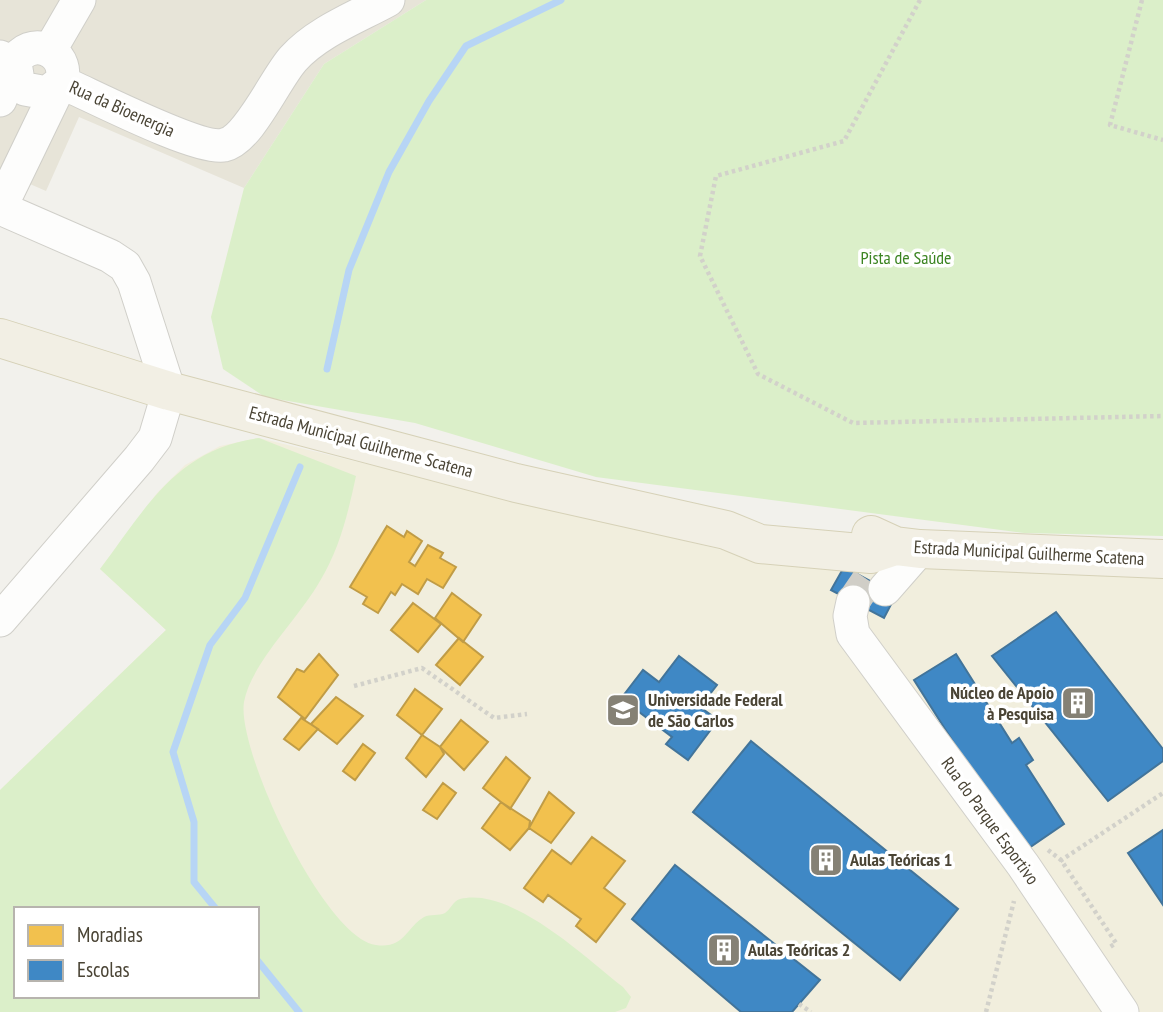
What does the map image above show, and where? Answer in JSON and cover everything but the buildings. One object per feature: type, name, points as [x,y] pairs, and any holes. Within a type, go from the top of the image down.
[{"type":"main road","name":"Estrada Municipal Guilherme Scatena","points":[[0,338],[169,391],[516,483],[726,530],[762,524],[875,535],[907,548],[1163,559]]},
{"type":"street","points":[[50,50],[79,0]]},
{"type":"street","name":"Rua da Bioenergia","points":[[7,60],[25,89],[47,93],[61,82],[197,142],[224,146],[242,134],[285,70],[307,46],[388,0]]},
{"type":"street","points":[[0,100],[7,60],[33,49],[50,50],[64,67],[61,82],[0,208],[110,256],[125,266],[134,282],[169,391],[155,438],[0,620]]},
{"type":"street","name":"Rua do Parque Esportivo","points":[[907,548],[866,603],[1028,872],[1122,1012]]},
{"type":"path","points":[[920,0],[844,141],[716,176],[700,256],[758,373],[853,423],[1163,416]]},
{"type":"path","points":[[1142,0],[1110,125],[1163,140]]},
{"type":"path","points":[[354,686],[422,668],[494,718],[527,714]]},
{"type":"path","points":[[985,1012],[1028,872],[1163,793]]},
{"type":"path","points":[[799,1004],[811,1012]]},
{"type":"shaded area","points":[[0,0],[426,0],[324,64],[244,188],[79,117],[46,191],[0,171]]},
{"type":"shaded area","name":"Universidade Federal de São Carlos","points":[[259,438],[747,556],[1163,571],[1163,1012],[0,1012],[0,790],[166,630],[100,569],[157,493],[185,465],[220,446]]},
{"type":"green space","name":"Pista de Saúde","points":[[426,0],[1163,0],[1163,536],[1024,533],[596,477],[415,423],[265,397],[223,369],[211,317],[244,188],[324,64]]},
{"type":"green space","points":[[259,438],[356,476],[342,530],[327,569],[256,672],[244,702],[245,726],[269,798],[309,877],[332,911],[355,934],[376,945],[385,945],[399,941],[424,917],[445,913],[460,899],[480,898],[502,903],[547,927],[623,987],[631,997],[626,1008],[615,1012],[0,1012],[0,790],[166,630],[100,569],[166,485],[184,468],[230,444]]},
{"type":"waterway","points":[[327,369],[349,270],[389,172],[429,101],[466,46],[561,0]]},
{"type":"waterway","points":[[214,907],[194,882],[194,822],[173,752],[210,645],[245,598],[300,467]]},
{"type":"waterway","points":[[259,962],[299,1012]]},
{"type":"tunnel","points":[[853,602],[868,580]]},
{"type":"place","name":"Núcleo de Apoio à Pesquisa","points":[[1078,703]]},
{"type":"place","name":"Universidade Federal de São Carlos","points":[[623,710]]},
{"type":"place","name":"Aulas Teóricas 1","points":[[826,860]]},
{"type":"place","name":"Aulas Teóricas 2","points":[[724,950]]}]
